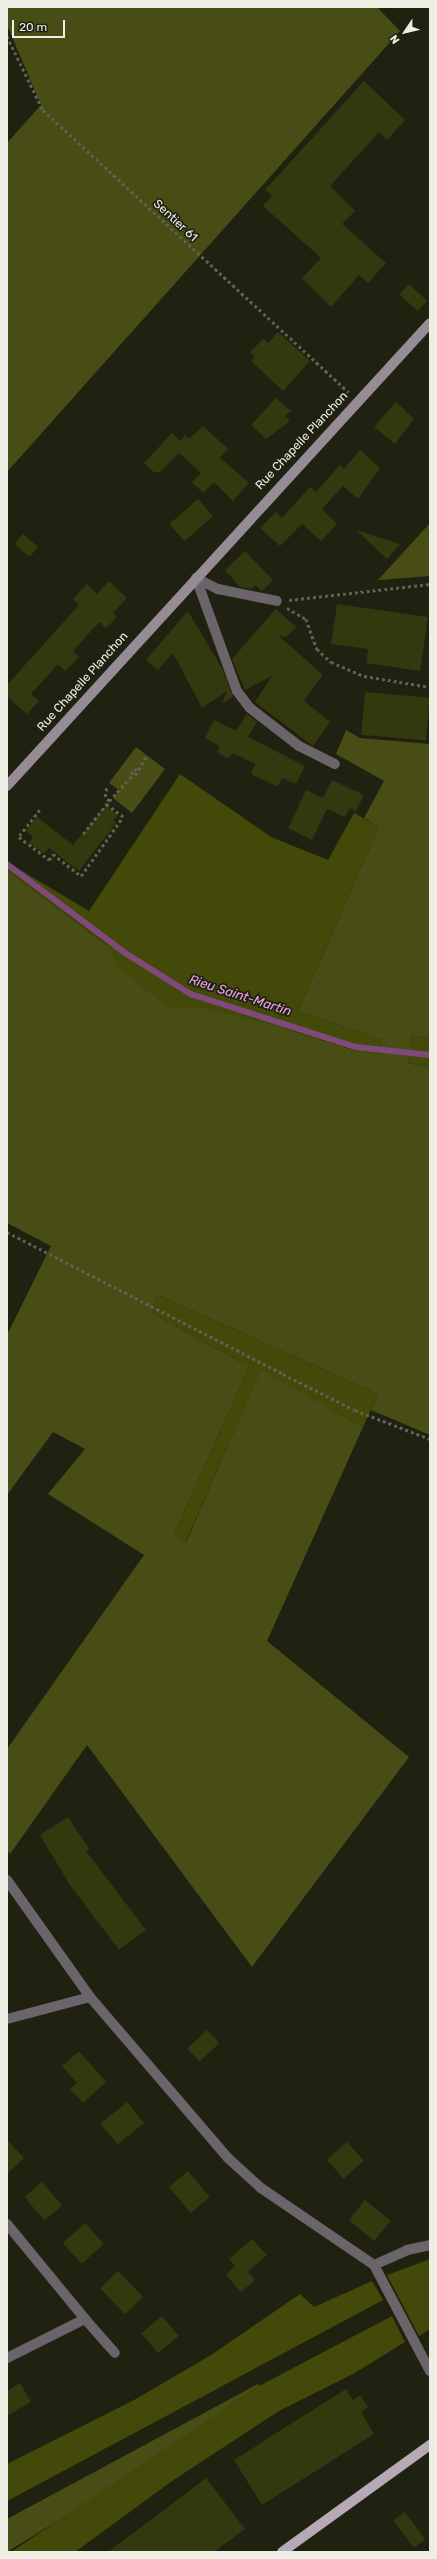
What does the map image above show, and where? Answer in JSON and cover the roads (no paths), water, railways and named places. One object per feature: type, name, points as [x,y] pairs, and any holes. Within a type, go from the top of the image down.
[{"type":"main road","points":[[282,2552],[430,2445]]},
{"type":"street","name":"Rue Chapelle Planchon","points":[[7,786],[358,400],[430,323]]},
{"type":"street","points":[[196,578],[218,589],[277,601]]},
{"type":"street","points":[[196,578],[237,691],[246,703],[299,746],[335,764]]},
{"type":"street","points":[[7,1880],[90,1997],[228,2158],[261,2188],[374,2265],[430,2371]]},
{"type":"street","points":[[7,2019],[90,1997]]},
{"type":"street","points":[[7,2224],[115,2353]]},
{"type":"street","points":[[374,2265],[407,2250],[430,2245]]},
{"type":"street","points":[[7,2358],[85,2319]]},
{"type":"waterway","name":"Rieu Saint-Martin","points":[[7,864],[124,952],[191,994],[356,1047],[430,1055]]}]
